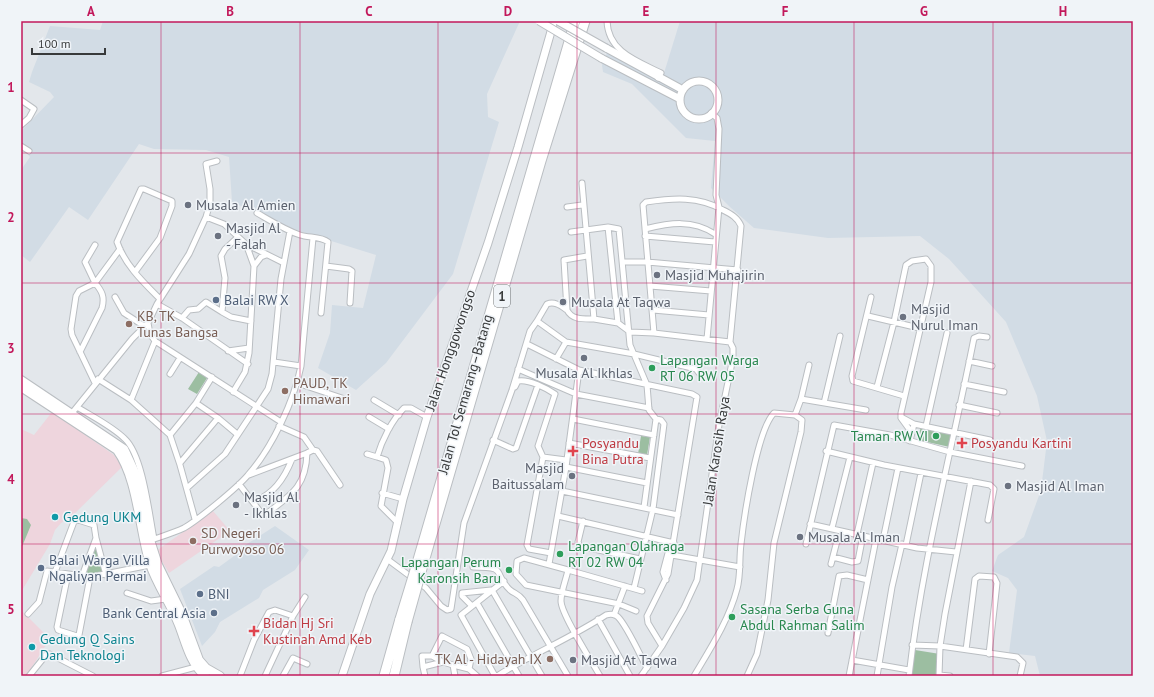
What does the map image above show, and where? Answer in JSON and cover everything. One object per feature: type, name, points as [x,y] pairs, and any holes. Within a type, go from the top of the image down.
[{"type":"highway","name":"Jalan Tol Semarang–Batang","points":[[418,571],[473,367],[576,21]]},
{"type":"highway","name":"Jalan Tol Semarang–Batang","points":[[384,676],[404,620],[541,161],[585,21]]},
{"type":"highway","name":"Jalan Tol Semarang–Batang","points":[[394,676],[404,620]]},
{"type":"main road","points":[[21,380],[75,410],[116,442],[129,456],[137,477],[150,540],[150,565],[182,614],[199,660],[217,675]]},
{"type":"main road","points":[[21,387],[117,450],[124,460],[150,540],[166,599],[196,667],[205,676]]},
{"type":"street","points":[[539,21],[601,58],[680,100]]},
{"type":"street","name":"Jalan Honggowongso","points":[[342,676],[370,594],[387,559],[427,417],[488,243],[518,148],[554,21]]},
{"type":"street","points":[[558,21],[658,78],[683,90]]},
{"type":"street","points":[[607,21],[609,34],[618,48],[627,56],[661,73],[658,78]]},
{"type":"street","points":[[696,81],[706,83],[711,86],[716,94],[717,100],[712,113],[702,118],[691,117],[683,109],[680,100],[683,90],[690,83],[696,81]]},
{"type":"street","points":[[21,100],[34,108],[29,118],[22,123]]},
{"type":"street","points":[[706,339],[715,234],[719,207],[716,195],[719,129],[717,118],[712,113]]},
{"type":"street","points":[[21,146],[29,151]]},
{"type":"street","points":[[75,410],[97,381],[146,325],[158,302],[189,254],[206,217],[210,203],[210,189],[206,164],[217,161]]},
{"type":"street","points":[[582,183],[582,204],[594,319]]},
{"type":"street","points":[[135,272],[160,238],[172,206],[172,201],[141,189],[118,238],[120,249],[135,272],[158,302],[248,364]]},
{"type":"street","points":[[654,332],[643,213],[644,203],[668,199],[694,199],[719,207]]},
{"type":"street","points":[[567,207],[582,204]]},
{"type":"street","name":"Jalan Karosih Raya","points":[[641,676],[662,646],[692,593],[700,561],[719,425],[733,358],[733,348],[730,342],[742,226],[736,218],[719,207]]},
{"type":"street","points":[[257,213],[290,231],[313,238],[323,239],[328,242],[321,313]]},
{"type":"street","points":[[206,217],[224,224],[246,244],[284,263]]},
{"type":"street","points":[[645,229],[682,223],[707,229],[715,234]]},
{"type":"street","points":[[608,227],[618,323]]},
{"type":"street","points":[[571,232],[608,227],[619,229],[630,332],[630,345],[647,384],[649,408],[656,419],[644,507]]},
{"type":"street","points":[[187,488],[225,454],[268,389],[274,362],[284,263],[290,231]]},
{"type":"street","points":[[645,236],[715,242]]},
{"type":"street","points":[[222,312],[226,278],[221,256],[224,249],[238,237]]},
{"type":"street","points":[[150,540],[184,528],[239,484],[248,475],[280,424],[298,383],[301,366],[313,238]]},
{"type":"street","points":[[80,352],[102,308],[103,302],[102,291],[94,283],[85,262],[95,244]]},
{"type":"street","points":[[233,392],[248,364],[254,266],[246,244]]},
{"type":"street","points":[[120,249],[94,283],[79,291],[75,301],[71,332],[80,352],[97,381],[131,400],[170,435],[180,463],[196,519]]},
{"type":"street","points":[[254,266],[261,257],[266,255]]},
{"type":"street","points":[[567,310],[565,258],[587,256]]},
{"type":"street","points":[[877,387],[894,322],[906,265],[912,261],[926,258],[931,266],[931,282],[904,396],[901,417],[912,433]]},
{"type":"street","points":[[623,262],[647,262],[738,270]]},
{"type":"street","points":[[326,266],[349,269],[352,271],[350,303]]},
{"type":"street","points":[[650,286],[711,292]]},
{"type":"street","points":[[115,297],[124,313],[146,325],[155,341],[212,377],[280,424],[304,437],[313,450],[317,451],[340,485]]},
{"type":"street","points":[[871,297],[868,316],[852,376],[853,381],[904,396]]},
{"type":"street","points":[[182,318],[189,310],[198,309],[206,302],[231,317],[251,321]]},
{"type":"street","points":[[387,559],[426,588],[443,608],[447,610],[451,609],[464,523],[527,344],[530,331],[547,304],[557,304],[567,310],[574,318],[594,319],[618,323],[630,332],[654,332],[730,342]]},
{"type":"street","points":[[653,310],[708,315]]},
{"type":"street","points":[[868,316],[920,328]]},
{"type":"street","points":[[537,321],[566,342],[634,354],[696,369],[699,373]]},
{"type":"street","points":[[926,426],[947,333]]},
{"type":"street","points":[[824,403],[840,336]]},
{"type":"street","points":[[852,660],[909,673],[912,645],[930,549],[974,338],[978,336],[987,337]]},
{"type":"street","points":[[131,400],[155,341]]},
{"type":"street","points":[[556,358],[566,342]]},
{"type":"street","points":[[527,344],[579,370],[695,395],[697,399],[678,515],[663,572],[666,580]]},
{"type":"street","points":[[228,350],[249,348]]},
{"type":"street","points":[[170,374],[180,358]]},
{"type":"street","points":[[969,361],[992,366]]},
{"type":"street","points":[[274,362],[301,366]]},
{"type":"street","points":[[795,415],[801,399],[809,365]]},
{"type":"street","points":[[518,369],[576,394],[649,408]]},
{"type":"street","points":[[549,564],[566,467],[579,370]]},
{"type":"street","points":[[170,435],[196,403],[212,377]]},
{"type":"street","points":[[494,440],[518,381],[538,385],[556,395],[538,446],[543,457],[527,547],[531,550],[551,553]]},
{"type":"street","points":[[298,383],[342,398]]},
{"type":"street","points":[[964,384],[1004,392]]},
{"type":"street","points":[[494,440],[513,449],[516,448],[538,385]]},
{"type":"street","points":[[801,399],[866,410]]},
{"type":"street","points":[[374,400],[399,415]]},
{"type":"street","points":[[196,403],[218,418],[237,434]]},
{"type":"street","points":[[960,405],[997,413]]},
{"type":"street","points":[[377,457],[390,429],[404,408],[408,407],[427,417]]},
{"type":"street","points":[[694,676],[720,631],[739,583],[742,534],[760,445],[766,423],[774,413],[795,415],[801,418],[802,429],[774,543],[768,600],[757,654],[747,676]]},
{"type":"street","points":[[369,417],[390,429]]},
{"type":"street","points":[[901,417],[914,424],[990,440]]},
{"type":"street","points":[[180,463],[218,418]]},
{"type":"street","points":[[573,419],[654,435]]},
{"type":"street","points":[[634,588],[640,559],[648,536],[653,509],[664,426],[663,421],[656,419]]},
{"type":"street","points":[[806,544],[826,451],[833,426],[837,424],[950,452],[983,457],[1022,466]]},
{"type":"street","points":[[910,441],[914,424]]},
{"type":"street","points":[[569,443],[650,458]]},
{"type":"street","points":[[248,475],[313,450]]},
{"type":"street","points":[[826,451],[873,463],[993,486],[994,489],[988,520]]},
{"type":"street","points":[[239,484],[262,514],[266,514],[293,493],[301,484],[307,466],[307,453]]},
{"type":"street","points":[[367,454],[386,460],[388,468],[382,493],[381,506],[398,523]]},
{"type":"street","points":[[543,457],[566,460]]},
{"type":"street","points":[[832,528],[850,457]]},
{"type":"street","points":[[257,500],[279,485],[288,471],[292,459]]},
{"type":"street","points":[[833,557],[852,562],[858,561],[860,535],[873,463]]},
{"type":"street","points":[[566,467],[647,483]]},
{"type":"street","points":[[883,540],[898,468]]},
{"type":"street","points":[[877,676],[892,587],[921,473]]},
{"type":"street","points":[[950,676],[939,676],[940,646],[944,614],[970,481]]},
{"type":"street","points":[[562,491],[678,515]]},
{"type":"street","points":[[382,493],[403,499]]},
{"type":"street","points":[[558,516],[672,542]]},
{"type":"street","points":[[55,572],[75,518],[94,525],[106,575]]},
{"type":"street","points":[[583,521],[578,542],[580,546],[640,559]]},
{"type":"street","points":[[810,524],[876,539],[930,549],[956,552]]},
{"type":"street","points":[[831,564],[838,537]]},
{"type":"street","points":[[82,576],[96,538]]},
{"type":"street","points":[[849,676],[876,539]]},
{"type":"street","points":[[662,646],[648,623],[647,616],[666,580],[672,556],[672,542]]},
{"type":"street","points":[[672,556],[740,567]]},
{"type":"street","points":[[636,612],[619,604],[526,585],[516,574],[515,566],[520,558],[549,564],[642,591]]},
{"type":"street","points":[[28,614],[39,602],[47,572],[90,577],[150,565]]},
{"type":"street","points":[[473,567],[495,568],[510,590],[521,596],[568,676]]},
{"type":"street","points":[[568,570],[562,605],[575,634],[600,676]]},
{"type":"street","points":[[68,574],[57,629],[78,636],[90,577]]},
{"type":"street","points":[[828,633],[839,576],[847,575],[868,580]]},
{"type":"street","points":[[966,650],[975,579],[979,576],[994,577],[997,583],[989,654]]},
{"type":"street","points":[[504,581],[461,615],[496,676],[551,645],[575,634],[606,615],[614,615],[622,622],[647,668]]},
{"type":"street","points":[[614,615],[625,586]]},
{"type":"street","points":[[492,590],[462,593],[462,596],[475,604],[520,676]]},
{"type":"street","points":[[492,590],[542,676]]},
{"type":"street","points":[[127,593],[151,601],[166,599]]},
{"type":"street","points":[[265,676],[292,616],[304,597]]},
{"type":"street","points":[[240,676],[254,640],[269,612],[275,610],[292,616]]},
{"type":"street","points":[[598,620],[630,676]]},
{"type":"street","points":[[432,656],[442,636],[467,649],[471,659],[470,669]]},
{"type":"street","points":[[912,645],[940,646],[1020,658],[1023,663],[1020,676]]},
{"type":"street","points":[[32,675],[46,655],[50,654],[94,676]]},
{"type":"street","points":[[426,676],[422,657],[432,656],[444,662],[470,669],[477,676]]},
{"type":"street","points":[[282,676],[292,658],[296,658],[307,664]]},
{"type":"street","points":[[423,666],[444,662]]},
{"type":"street","points":[[453,665],[455,676]]},
{"type":"street","points":[[162,676],[196,667]]},
{"type":"shaded area","points":[[103,21],[520,21],[487,94],[488,117],[499,122],[453,274],[386,363],[356,390],[318,368],[330,333],[332,305],[363,308],[376,255],[296,230],[232,202],[229,157],[206,150],[154,149],[139,144],[88,220],[69,207],[30,262],[21,255],[21,170],[30,157],[21,146],[21,131],[54,97],[50,92],[29,82],[32,72],[50,26],[100,30]]},
{"type":"shaded area","points":[[680,21],[1133,21],[1133,676],[1040,676],[1035,656],[1009,653],[1017,590],[1008,578],[992,571],[998,555],[1024,537],[1041,490],[1047,441],[1037,396],[1006,322],[949,259],[920,236],[828,238],[754,228],[730,207],[711,188],[715,141],[686,138],[632,84],[603,72],[602,65],[610,46],[641,63],[664,73]]},
{"type":"shaded area","points":[[52,412],[114,455],[122,467],[71,517],[61,523],[55,530],[50,544],[21,592],[21,429],[34,435]]},
{"type":"shaded area","name":"SD Negeri Purwoyoso 06","points":[[213,511],[230,531],[169,573],[156,551]]},
{"type":"shaded area","points":[[275,526],[309,550],[295,570],[263,590],[259,598],[220,622],[215,632],[202,646],[180,589],[214,566],[219,567],[234,556],[239,549]]},
{"type":"shaded area","points":[[21,610],[50,639],[26,676],[21,676]]},
{"type":"green space","points":[[199,372],[207,378],[197,394],[188,389]]},
{"type":"green space","name":"Taman RW VI","points":[[921,426],[953,433],[950,447],[918,440]]},
{"type":"green space","points":[[641,436],[650,437],[647,455],[638,454]]},
{"type":"green space","points":[[21,518],[27,519],[31,525],[21,549]]},
{"type":"green space","points":[[95,547],[105,573],[83,574]]},
{"type":"green space","points":[[915,650],[940,654],[936,676],[911,676]]},
{"type":"place","name":"Musala Al Amien","points":[[188,205]]},
{"type":"place","name":"Masjid Al - Falah","points":[[218,236]]},
{"type":"place","name":"Masjid Muhajirin","points":[[657,275]]},
{"type":"place","name":"Balai RW X","points":[[216,300]]},
{"type":"place","name":"Musala At Taqwa","points":[[563,302]]},
{"type":"place","name":"Masjid Nurul Iman","points":[[903,317]]},
{"type":"place","name":"KB, TK Tunas Bangsa","points":[[129,324]]},
{"type":"place","name":"Musala Al Ikhlas","points":[[584,358]]},
{"type":"place","name":"Lapangan Warga RT 06 RW 05","points":[[652,368]]},
{"type":"place","name":"PAUD, TK Himawari","points":[[285,391]]},
{"type":"place","name":"Taman RW VI","points":[[936,436]]},
{"type":"place","name":"Posyandu Kartini","points":[[962,443]]},
{"type":"place","name":"Posyandu Bina Putra","points":[[573,451]]},
{"type":"place","name":"Masjid Baitussalam","points":[[572,476]]},
{"type":"place","name":"Masjid Al Iman","points":[[1008,486]]},
{"type":"place","name":"Masjid Al - Ikhlas","points":[[236,505]]},
{"type":"place","name":"Gedung UKM","points":[[55,517]]},
{"type":"place","name":"Musala Al Iman","points":[[800,537]]},
{"type":"place","name":"SD Negeri Purwoyoso 06","points":[[193,541]]},
{"type":"place","name":"Lapangan Olahraga RT 02 RW 04","points":[[560,554]]},
{"type":"place","name":"Balai Warga Villa Ngaliyan Permai","points":[[41,568]]},
{"type":"place","name":"Lapangan Perum Karonsih Baru","points":[[509,570]]},
{"type":"place","name":"BNI","points":[[200,594]]},
{"type":"place","name":"Bank Central Asia","points":[[214,613]]},
{"type":"place","name":"Sasana Serba Guna Abdul Rahman Salim","points":[[732,617]]},
{"type":"place","name":"Bidan Hj Sri Kustinah Amd Keb","points":[[254,631]]},
{"type":"place","name":"Gedung Q Sains Dan Teknologi","points":[[32,647]]},
{"type":"place","name":"TK Al - Hidayah IX","points":[[550,659]]},
{"type":"place","name":"Masjid At Taqwa","points":[[573,660]]}]
